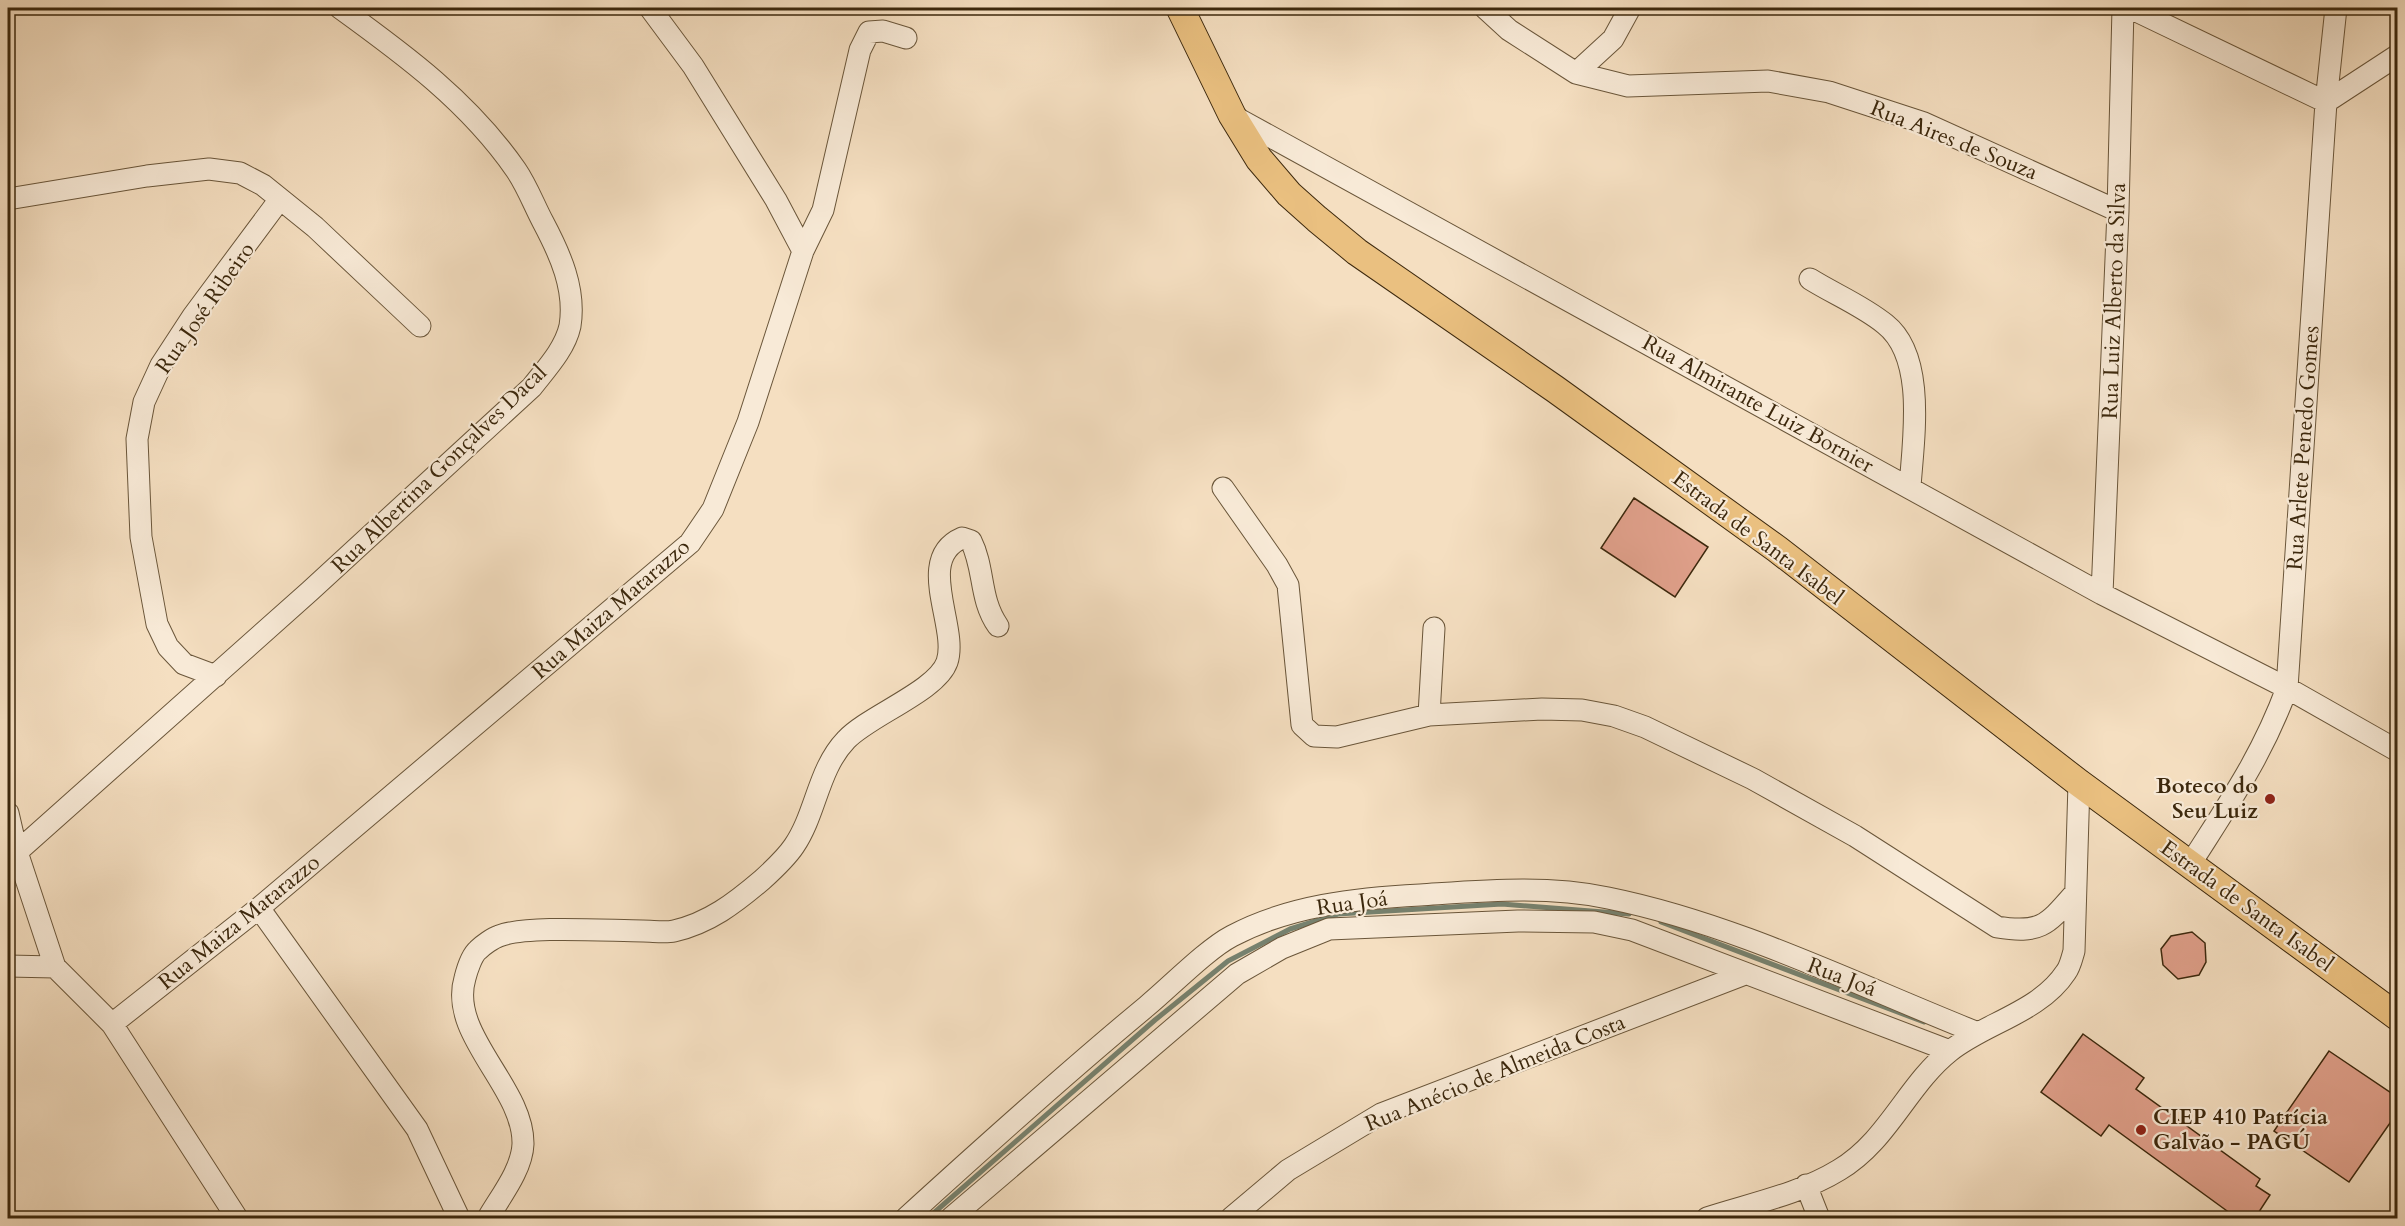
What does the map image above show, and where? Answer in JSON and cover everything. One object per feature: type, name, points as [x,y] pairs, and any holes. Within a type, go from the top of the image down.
[{"type":"main road","name":"Estrada de Santa Isabel","points":[[1180,8],[1232,116],[1259,159],[1289,194],[1357,252],[1555,389],[1777,549],[2079,783],[2191,863],[2397,1017]]},
{"type":"street","name":"Rua Albertina Gonçalves Dacal","points":[[17,852],[216,676],[532,387],[557,355],[570,327],[571,294],[559,252],[517,171],[470,113],[423,68],[340,8]]},
{"type":"street","points":[[651,8],[693,66],[776,200],[803,251]]},
{"type":"street","name":"Rua Aires de Souza","points":[[1485,8],[1509,30],[1576,73],[1628,87],[1768,81],[1829,92],[1924,123],[2118,211]]},
{"type":"street","points":[[1576,73],[1613,39],[1630,8]]},
{"type":"street","name":"Rua Luiz Alberto da Silva","points":[[2102,594],[2118,211],[2123,8]]},
{"type":"street","points":[[2130,8],[2326,102],[2397,55]]},
{"type":"street","name":"Rua Arlete Penedo Gomes","points":[[2191,863],[2256,761],[2271,732],[2287,688],[2326,102],[2336,8]]},
{"type":"street","name":"Rua Maiza Matarazzo","points":[[112,1024],[259,908],[690,543],[713,509],[748,422],[803,251],[823,210],[860,50],[869,32],[883,31],[906,38]]},
{"type":"street","name":"Rua Almirante Luiz Bornier","points":[[1232,116],[2102,594],[2287,688],[2397,751]]},
{"type":"street","points":[[8,199],[147,176],[209,169],[240,172],[263,185],[350,257],[420,326]]},
{"type":"street","name":"Rua José Ribeiro","points":[[216,676],[184,664],[168,647],[157,624],[141,537],[137,439],[144,402],[161,365],[193,316],[280,199]]},
{"type":"street","points":[[1810,279],[1886,324],[1905,351],[1914,387],[1910,487]]},
{"type":"street","points":[[1223,488],[1278,565],[1288,585],[1302,725],[1314,736],[1337,736],[1429,715],[1542,709],[1582,710],[1614,716],[1645,727],[1753,779],[1855,836],[1997,927],[2018,930],[2037,928],[2050,922],[2075,894]]},
{"type":"street","points":[[488,1218],[517,1167],[523,1146],[520,1120],[471,1028],[463,1003],[464,979],[476,951],[500,936],[510,934],[531,931],[673,931],[720,914],[765,878],[795,845],[830,760],[846,738],[931,682],[947,663],[949,644],[940,588],[942,557],[952,543],[962,538],[971,541],[980,569],[988,612],[998,626]]},
{"type":"street","points":[[1429,715],[1434,628]]},
{"type":"street","points":[[1707,1218],[1806,1185],[1839,1170],[1861,1155],[1895,1118],[1920,1079],[1950,1051],[2015,1014],[2045,993],[2066,972],[2074,951],[2079,783]]},
{"type":"street","points":[[8,813],[17,852],[55,968],[112,1024],[237,1218]]},
{"type":"street","name":"Rua Joá","points":[[906,1218],[1049,1088],[1229,938],[1268,920],[1309,908],[1397,896],[1528,889],[1605,897],[1652,909],[1753,942],[1884,1009],[1950,1051]]},
{"type":"street","points":[[259,908],[417,1129],[459,1218]]},
{"type":"street","name":"Rua Joá","points":[[951,1218],[1237,974],[1282,948],[1329,929],[1461,922],[1594,922],[1632,930],[1745,974],[1978,1033]]},
{"type":"street","points":[[8,966],[55,968]]},
{"type":"street","name":"Rua Anécio de Almeida Costa","points":[[1231,1218],[1288,1170],[1382,1114],[1745,974]]},
{"type":"street","points":[[1806,1185],[1819,1218]]},
{"type":"building","points":[[1634,498],[1708,547],[1675,597],[1601,548]]},
{"type":"building","points":[[2192,932],[2205,943],[2206,962],[2199,975],[2178,979],[2163,965],[2161,949],[2171,936]]},
{"type":"building","points":[[2083,1034],[2144,1078],[2136,1089],[2260,1179],[2256,1186],[2270,1195],[2255,1218],[2243,1218],[2236,1213],[2234,1216],[2109,1125],[2101,1136],[2041,1092]]},
{"type":"building","points":[[2329,1051],[2397,1097],[2397,1113],[2349,1182],[2274,1131]]},
{"type":"waterway","points":[[928,1218],[1155,1020],[1228,961],[1290,929],[1338,914],[1502,904],[1629,914]]},
{"type":"waterway","points":[[1661,922],[1924,1022]]},
{"type":"place","name":"Boteco do Seu Luiz","points":[[2270,799]]},
{"type":"place","name":"CIEP 410 Patrícia Galvão - PAGÚ","points":[[2141,1130]]}]
